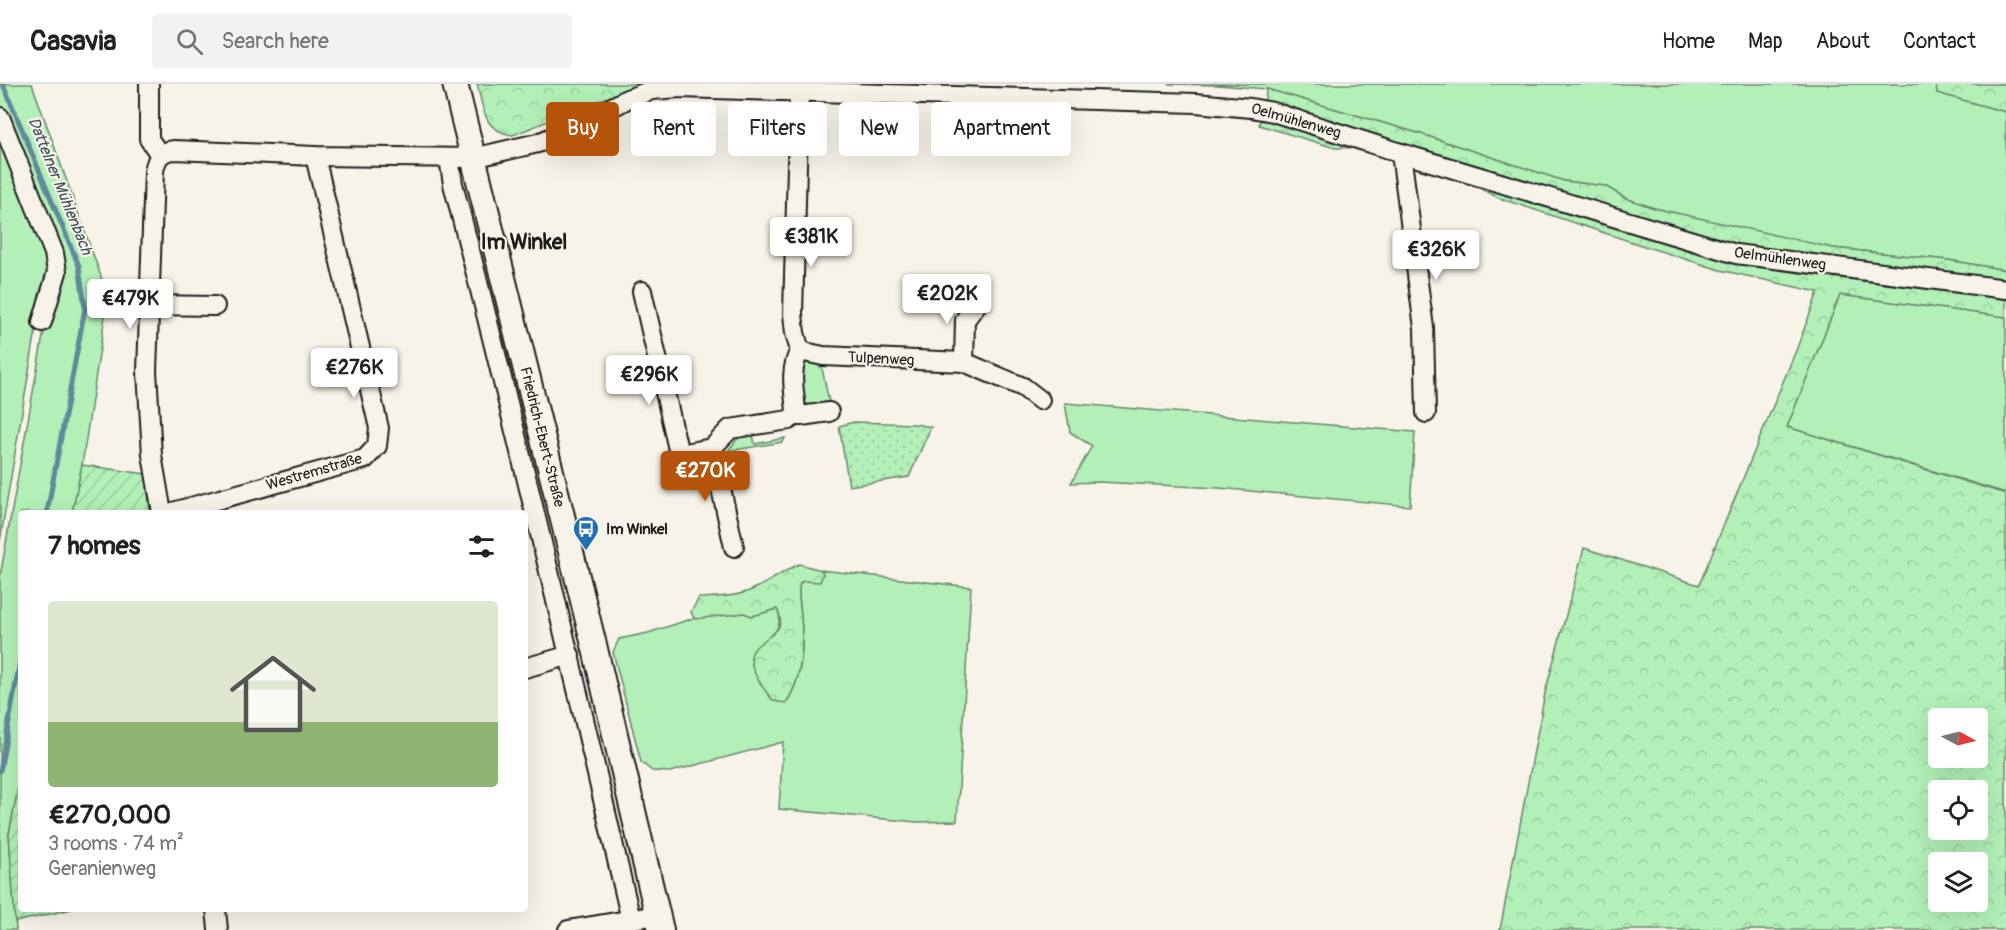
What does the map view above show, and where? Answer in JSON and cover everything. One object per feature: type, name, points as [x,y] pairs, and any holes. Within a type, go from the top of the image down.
[{"type":"main road","name":"Friedrich-Ebert-Straße","points":[[455,84],[595,649],[659,923]]},
{"type":"street","points":[[149,84],[148,139],[160,155]]},
{"type":"street","name":"Oelmühlenweg","points":[[473,158],[538,143],[574,128],[627,99],[652,90],[680,88],[1196,102],[1273,112],[1736,254],[2006,289]]},
{"type":"street","points":[[791,418],[796,410],[793,371],[795,359],[800,351],[793,314],[799,92]]},
{"type":"street","points":[[0,117],[54,253],[57,272],[42,322]]},
{"type":"street","points":[[161,510],[152,455],[148,392],[154,172],[155,162],[160,155],[166,150],[174,150],[315,156],[473,158]]},
{"type":"street","points":[[1401,153],[1424,328],[1426,413]]},
{"type":"street","name":"Westremstraße","points":[[180,510],[365,459],[377,446],[379,428],[315,156]]},
{"type":"street","name":"Friedrich-Ebert-Straße","points":[[449,158],[453,184],[507,393],[631,920]]},
{"type":"street","points":[[642,291],[679,454],[712,448],[730,429],[829,412]]},
{"type":"street","points":[[964,362],[965,320],[977,304]]},
{"type":"street","points":[[149,305],[215,306]]},
{"type":"street","name":"Tulpenweg","points":[[800,351],[823,356],[964,362],[1023,387],[1040,400]]},
{"type":"street","points":[[712,448],[734,547]]},
{"type":"street","points":[[528,667],[570,656]]},
{"type":"street","points":[[216,912],[218,930]]},
{"type":"street","points":[[568,930],[631,920],[659,923]]},
{"type":"green space","points":[[0,84],[32,84],[108,296],[82,465],[73,510],[18,510],[18,789],[9,834],[16,930],[0,930],[0,577],[58,252],[0,108]]},
{"type":"green space","points":[[477,84],[641,84],[596,102],[546,102],[546,122],[513,135],[496,129],[486,118]]},
{"type":"green space","points":[[1168,84],[1936,84],[1937,93],[2006,112],[2006,270],[1948,260],[1833,248],[1769,235],[1654,208],[1625,198],[1605,186],[1564,181],[1421,134],[1267,89]]},
{"type":"green space","points":[[1936,84],[2006,84],[2006,112],[1937,93]]},
{"type":"green space","points":[[1267,89],[1421,134],[1564,181],[1605,186],[1625,198],[1654,208],[1833,248],[1948,260],[2006,270],[2006,317],[1840,295],[1787,427],[2006,494],[2006,930],[1500,930],[1545,693],[1584,548],[1699,585],[1818,292],[1720,270],[1644,246],[1499,198],[1461,179],[1370,147],[1335,148],[1259,125]]},
{"type":"green space","points":[[0,133],[54,272],[38,318],[0,541]]},
{"type":"green space","points":[[1840,295],[2006,317],[2006,493],[1787,427]]},
{"type":"green space","points":[[808,362],[821,363],[829,402],[827,405],[809,407],[804,399],[800,370],[801,366]]},
{"type":"green space","points":[[1065,403],[1415,432],[1410,506],[1219,488],[1098,482],[1071,483],[1092,446],[1070,432]]},
{"type":"green space","points":[[854,422],[915,424],[931,427],[909,477],[849,486],[839,426]]},
{"type":"green space","points":[[752,431],[755,444],[785,438],[783,442],[728,451],[742,433]]},
{"type":"green space","points":[[82,465],[146,474],[150,510],[73,510]]},
{"type":"green space","points":[[799,564],[821,570],[823,574],[820,582],[803,581],[800,583],[801,661],[796,683],[786,703],[773,701],[756,675],[751,658],[758,645],[779,626],[780,618],[777,609],[752,616],[744,613],[696,619],[691,612],[699,598],[728,596],[749,591]]},
{"type":"green space","points":[[821,570],[971,587],[957,821],[917,822],[779,809],[783,742],[670,772],[652,771],[641,762],[613,652],[619,639],[648,633],[694,618],[744,613],[753,616],[777,609],[780,616],[777,629],[751,657],[758,679],[772,694],[786,703],[798,676],[801,661],[802,631],[798,586],[803,581],[823,574]]},
{"type":"green space","points":[[18,789],[18,912],[59,912],[15,922],[9,834]]},
{"type":"waterway","name":"Dattelner Mühlenbach","points":[[3,84],[79,266],[85,308],[48,510]]},
{"type":"waterway","name":"Dattelner Mühlenbach","points":[[0,771],[18,672]]},
{"type":"place","name":"Im Winkel","points":[[586,552]]},
{"type":"district","name":"Im Winkel","points":[[524,242]]}]
